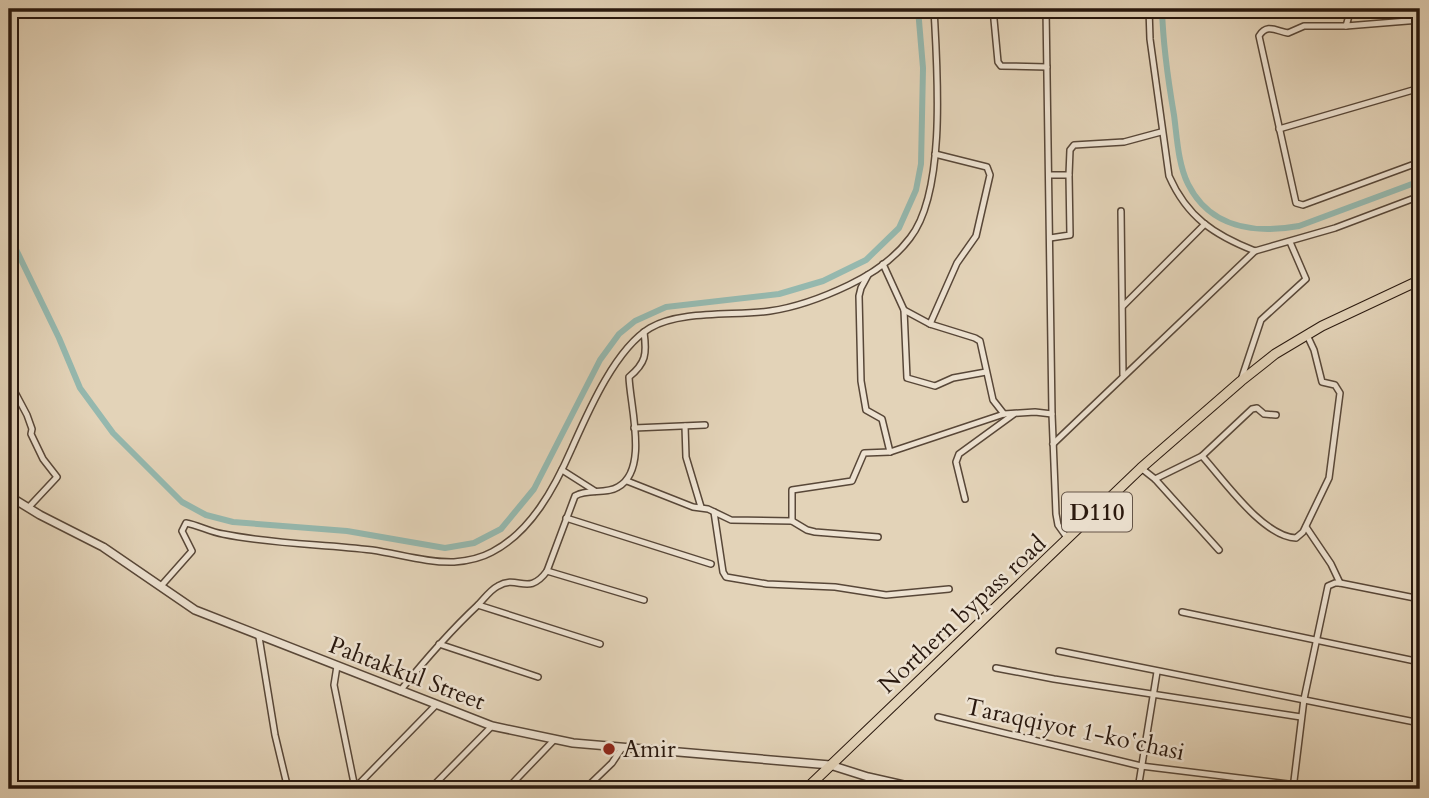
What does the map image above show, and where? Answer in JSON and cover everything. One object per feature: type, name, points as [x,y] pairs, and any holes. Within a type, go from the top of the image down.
[{"type":"main road","name":"Northern bypass road","points":[[806,789],[1141,468],[1241,381],[1275,354],[1307,335],[1420,280]]},
{"type":"street","points":[[161,586],[192,551],[182,531],[187,523],[222,534],[448,562],[490,554],[514,537],[540,506],[562,470],[606,381],[620,358],[644,332],[659,324],[681,318],[792,307],[837,291],[883,264],[910,238],[920,221],[930,189],[935,154],[934,9]]},
{"type":"street","points":[[993,9],[998,62],[1001,66],[1047,67]]},
{"type":"street","points":[[1046,9],[1053,444],[1058,524],[1068,540]]},
{"type":"street","points":[[1149,9],[1161,132],[1169,176],[1177,195],[1189,211],[1217,234],[1255,251]]},
{"type":"street","points":[[1346,26],[1350,9]]},
{"type":"street","points":[[1420,20],[1346,26],[1304,26],[1288,33],[1273,28],[1261,32],[1259,42],[1296,203],[1300,205],[1420,162]]},
{"type":"street","points":[[1279,129],[1420,88]]},
{"type":"street","points":[[1050,238],[1070,236],[1070,150],[1074,145],[1124,142],[1161,132]]},
{"type":"street","points":[[930,324],[957,263],[976,236],[990,175],[987,167],[935,154]]},
{"type":"street","points":[[1049,175],[1069,175]]},
{"type":"street","points":[[1053,444],[1255,251],[1290,242],[1420,196]]},
{"type":"street","points":[[1121,211],[1123,375]]},
{"type":"street","points":[[1123,306],[1205,224]]},
{"type":"street","points":[[1241,381],[1261,320],[1306,279],[1290,242]]},
{"type":"street","points":[[883,264],[904,310],[907,378],[935,386],[953,378],[986,372]]},
{"type":"street","points":[[870,273],[859,296],[861,381],[866,410],[882,419],[891,452]]},
{"type":"street","points":[[904,310],[930,324],[980,341],[993,400],[1004,414]]},
{"type":"street","points":[[400,691],[439,643],[501,584],[530,586],[540,580],[547,571],[575,496],[583,492],[617,488],[627,481],[635,463],[629,377],[643,364],[646,344],[644,332]]},
{"type":"street","points":[[1202,456],[1264,524],[1289,538],[1300,536],[1329,478],[1340,395],[1340,390],[1335,385],[1322,382],[1314,350],[1307,335]]},
{"type":"street","points":[[9,381],[27,415],[31,434],[43,459],[57,477],[28,508]]},
{"type":"street","points":[[1155,479],[1202,456],[1252,409],[1257,408],[1264,414],[1276,415]]},
{"type":"street","points":[[792,521],[793,489],[848,483],[854,478],[864,453],[891,452],[1004,414],[1052,414]]},
{"type":"street","points":[[965,499],[956,461],[958,454],[1014,414]]},
{"type":"street","points":[[634,428],[705,425]]},
{"type":"street","points":[[682,426],[686,457],[701,507]]},
{"type":"street","points":[[1141,468],[1155,479],[1219,550]]},
{"type":"street","points":[[562,470],[597,492]]},
{"type":"street","points":[[627,481],[731,520],[792,521],[815,532],[878,537]]},
{"type":"street","name":"Pahtakkul Street","points":[[9,496],[103,547],[195,610],[492,726],[554,740],[622,748],[830,765],[921,789]]},
{"type":"street","points":[[714,512],[726,577],[767,584],[835,587],[886,595],[948,589]]},
{"type":"street","points":[[566,517],[711,564]]},
{"type":"street","points":[[1306,527],[1331,564],[1340,583]]},
{"type":"street","points":[[547,571],[644,600]]},
{"type":"street","points":[[1294,787],[1304,699],[1327,589],[1340,583],[1420,599]]},
{"type":"street","points":[[478,605],[600,644]]},
{"type":"street","points":[[1182,612],[1420,662]]},
{"type":"street","points":[[259,637],[275,735],[288,789]]},
{"type":"street","points":[[439,643],[538,677]]},
{"type":"street","points":[[1059,652],[1420,723]]},
{"type":"street","points":[[337,666],[334,685],[354,789]]},
{"type":"street","points":[[996,668],[1301,718]]},
{"type":"street","points":[[1138,789],[1157,672]]},
{"type":"street","points":[[354,789],[436,705]]},
{"type":"street","name":"Taraqqiyot 1-koʻchasi","points":[[938,717],[1141,766],[1294,787],[1329,789]]},
{"type":"street","points":[[430,789],[492,726]]},
{"type":"street","points":[[507,789],[554,740]]},
{"type":"street","points":[[585,789],[612,763],[622,748]]},
{"type":"waterway","points":[[9,235],[80,388],[113,433],[182,502],[206,515],[233,522],[347,531],[445,548],[474,543],[501,529],[534,489],[600,360],[619,334],[635,321],[666,307],[779,294],[823,281],[866,260],[899,228],[916,190],[921,164],[923,68],[918,9]]},
{"type":"waterway","points":[[1162,9],[1166,62],[1180,159],[1188,184],[1197,199],[1221,219],[1250,228],[1299,226],[1420,181]]},
{"type":"place","name":"Amir","points":[[609,749]]}]
